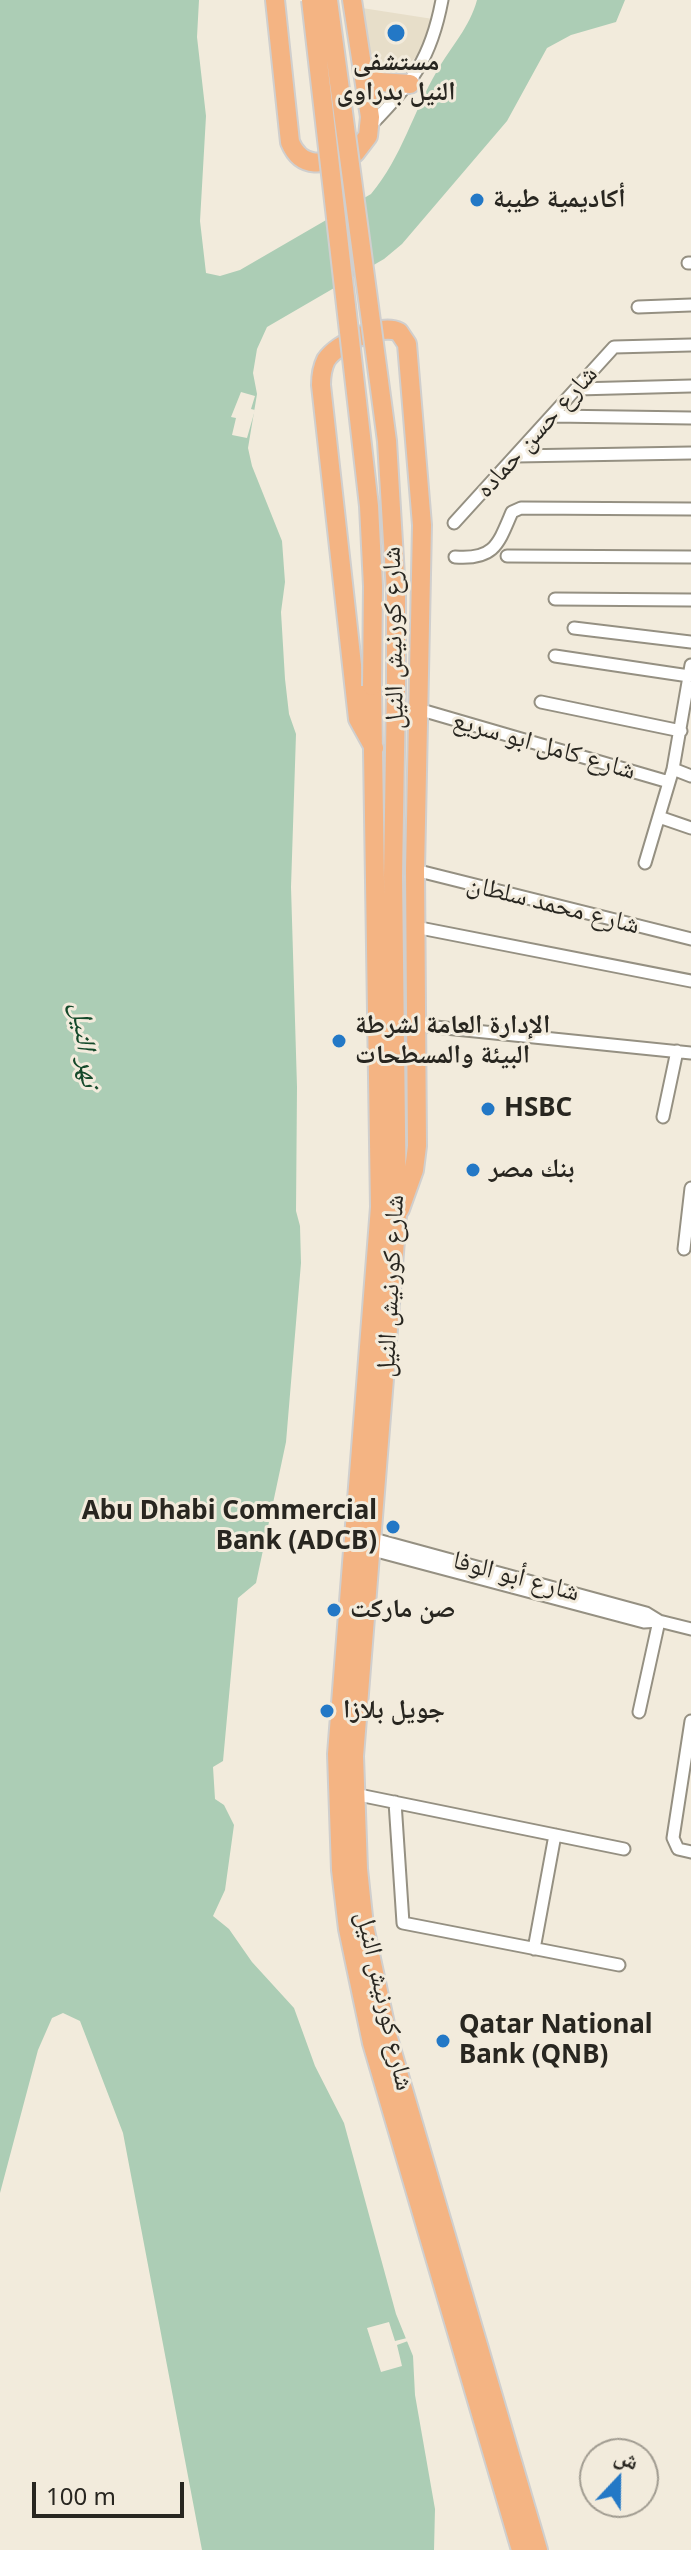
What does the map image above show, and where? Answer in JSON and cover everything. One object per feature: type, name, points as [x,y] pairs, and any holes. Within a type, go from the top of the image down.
[{"type":"highway","points":[[275,0],[289,136],[296,154],[306,162],[319,164],[355,153],[370,126],[352,0]]},
{"type":"highway","name":"شارع كورنيش النيل","points":[[311,0],[369,506],[373,586],[380,1207],[375,1307],[338,1740],[341,1870],[350,1943],[372,2043],[521,2550]]},
{"type":"highway","name":"شارع كورنيش النيل","points":[[328,0],[387,441],[396,593],[393,876],[397,1215],[393,1305],[370,1543],[354,1794],[358,1869],[375,1982],[538,2550]]},
{"type":"highway","points":[[362,69],[379,82],[410,84]]},
{"type":"highway","points":[[375,748],[364,733],[356,704],[321,385],[322,371],[336,349],[384,328],[399,332],[407,344],[422,525],[415,870],[417,1146],[407,1193],[397,1215]]},
{"type":"highway","points":[[393,876],[415,904]]},
{"type":"street","points":[[370,126],[410,84],[429,52],[442,0]]},
{"type":"street","points":[[638,307],[691,305]]},
{"type":"street","name":"شارع حسن حماده","points":[[454,523],[614,347],[691,345]]},
{"type":"street","points":[[577,389],[691,386]]},
{"type":"street","points":[[553,416],[691,418]]},
{"type":"street","points":[[516,456],[691,453]]},
{"type":"street","points":[[455,557],[478,558],[486,554],[503,537],[512,512],[521,508],[691,509]]},
{"type":"street","points":[[507,556],[691,557]]},
{"type":"street","points":[[555,599],[691,600]]},
{"type":"street","points":[[574,628],[691,642]]},
{"type":"street","points":[[555,656],[690,669],[687,719],[645,863]]},
{"type":"street","points":[[541,702],[681,731]]},
{"type":"street","name":"شارع كامل ابو سريع","points":[[418,709],[669,782]]},
{"type":"street","points":[[673,769],[691,776]]},
{"type":"street","points":[[659,817],[691,828]]},
{"type":"street","name":"شارع محمد سلطان","points":[[415,870],[691,939]]},
{"type":"street","points":[[415,927],[691,981]]},
{"type":"street","points":[[416,1025],[691,1053]]},
{"type":"street","points":[[663,1117],[677,1051]]},
{"type":"street","points":[[684,1249],[691,1188]]},
{"type":"street","name":"شارع أبو الوفا","points":[[370,1543],[644,1622],[659,1621],[691,1629]]},
{"type":"street","points":[[639,1712],[659,1621]]},
{"type":"street","points":[[691,1721],[673,1838],[678,1849],[691,1852]]},
{"type":"street","points":[[354,1794],[624,1849]]},
{"type":"street","points":[[395,1802],[403,1923],[619,1965]]},
{"type":"street","points":[[534,1949],[555,1835]]},
{"type":"shaded area","name":"مستشفى النيل بدراوى","points":[[362,8],[433,19],[420,53],[398,75],[386,75],[367,59]]},
{"type":"water","name":"نهر النيل","points":[[0,0],[199,0],[197,37],[206,116],[200,221],[206,273],[220,276],[240,270],[371,194],[391,165],[477,0],[625,0],[616,22],[571,35],[547,48],[507,121],[402,244],[384,259],[267,327],[257,349],[253,373],[257,394],[248,448],[252,466],[282,541],[285,582],[281,612],[285,679],[289,714],[296,734],[291,887],[297,1087],[296,1211],[300,1226],[301,1263],[286,1442],[256,1583],[238,1598],[223,1761],[213,1767],[215,1799],[224,1805],[234,1825],[225,1890],[213,1916],[229,1929],[252,1962],[294,2008],[315,2066],[344,2123],[396,2314],[413,2356],[415,2395],[435,2509],[434,2550],[202,2550],[123,2133],[80,2021],[63,2013],[52,2018],[38,2050],[0,2193]]},
{"type":"pier","points":[[241,392],[255,396],[251,409],[255,410],[247,438],[232,435],[236,418],[231,417]]},
{"type":"pier","points":[[389,2322],[395,2341],[407,2338],[408,2341],[397,2345],[402,2366],[381,2372],[367,2328]]},
{"type":"place","name":"مستشفى النيل بدراوى","points":[[396,33]]},
{"type":"place","name":"أكاديمية طيبة","points":[[477,200]]},
{"type":"place","name":"الإدارة العامة لشرطة البيئة والمسطحات","points":[[339,1041]]},
{"type":"place","name":"HSBC","points":[[488,1109]]},
{"type":"place","name":"بنك مصر","points":[[473,1170]]},
{"type":"place","name":"Abu Dhabi Commercial Bank (ADCB)","points":[[393,1527]]},
{"type":"place","name":"صن ماركت","points":[[334,1610]]},
{"type":"place","name":"جويل بلازا","points":[[327,1711]]},
{"type":"place","name":"Qatar National Bank (QNB)","points":[[443,2041]]}]
